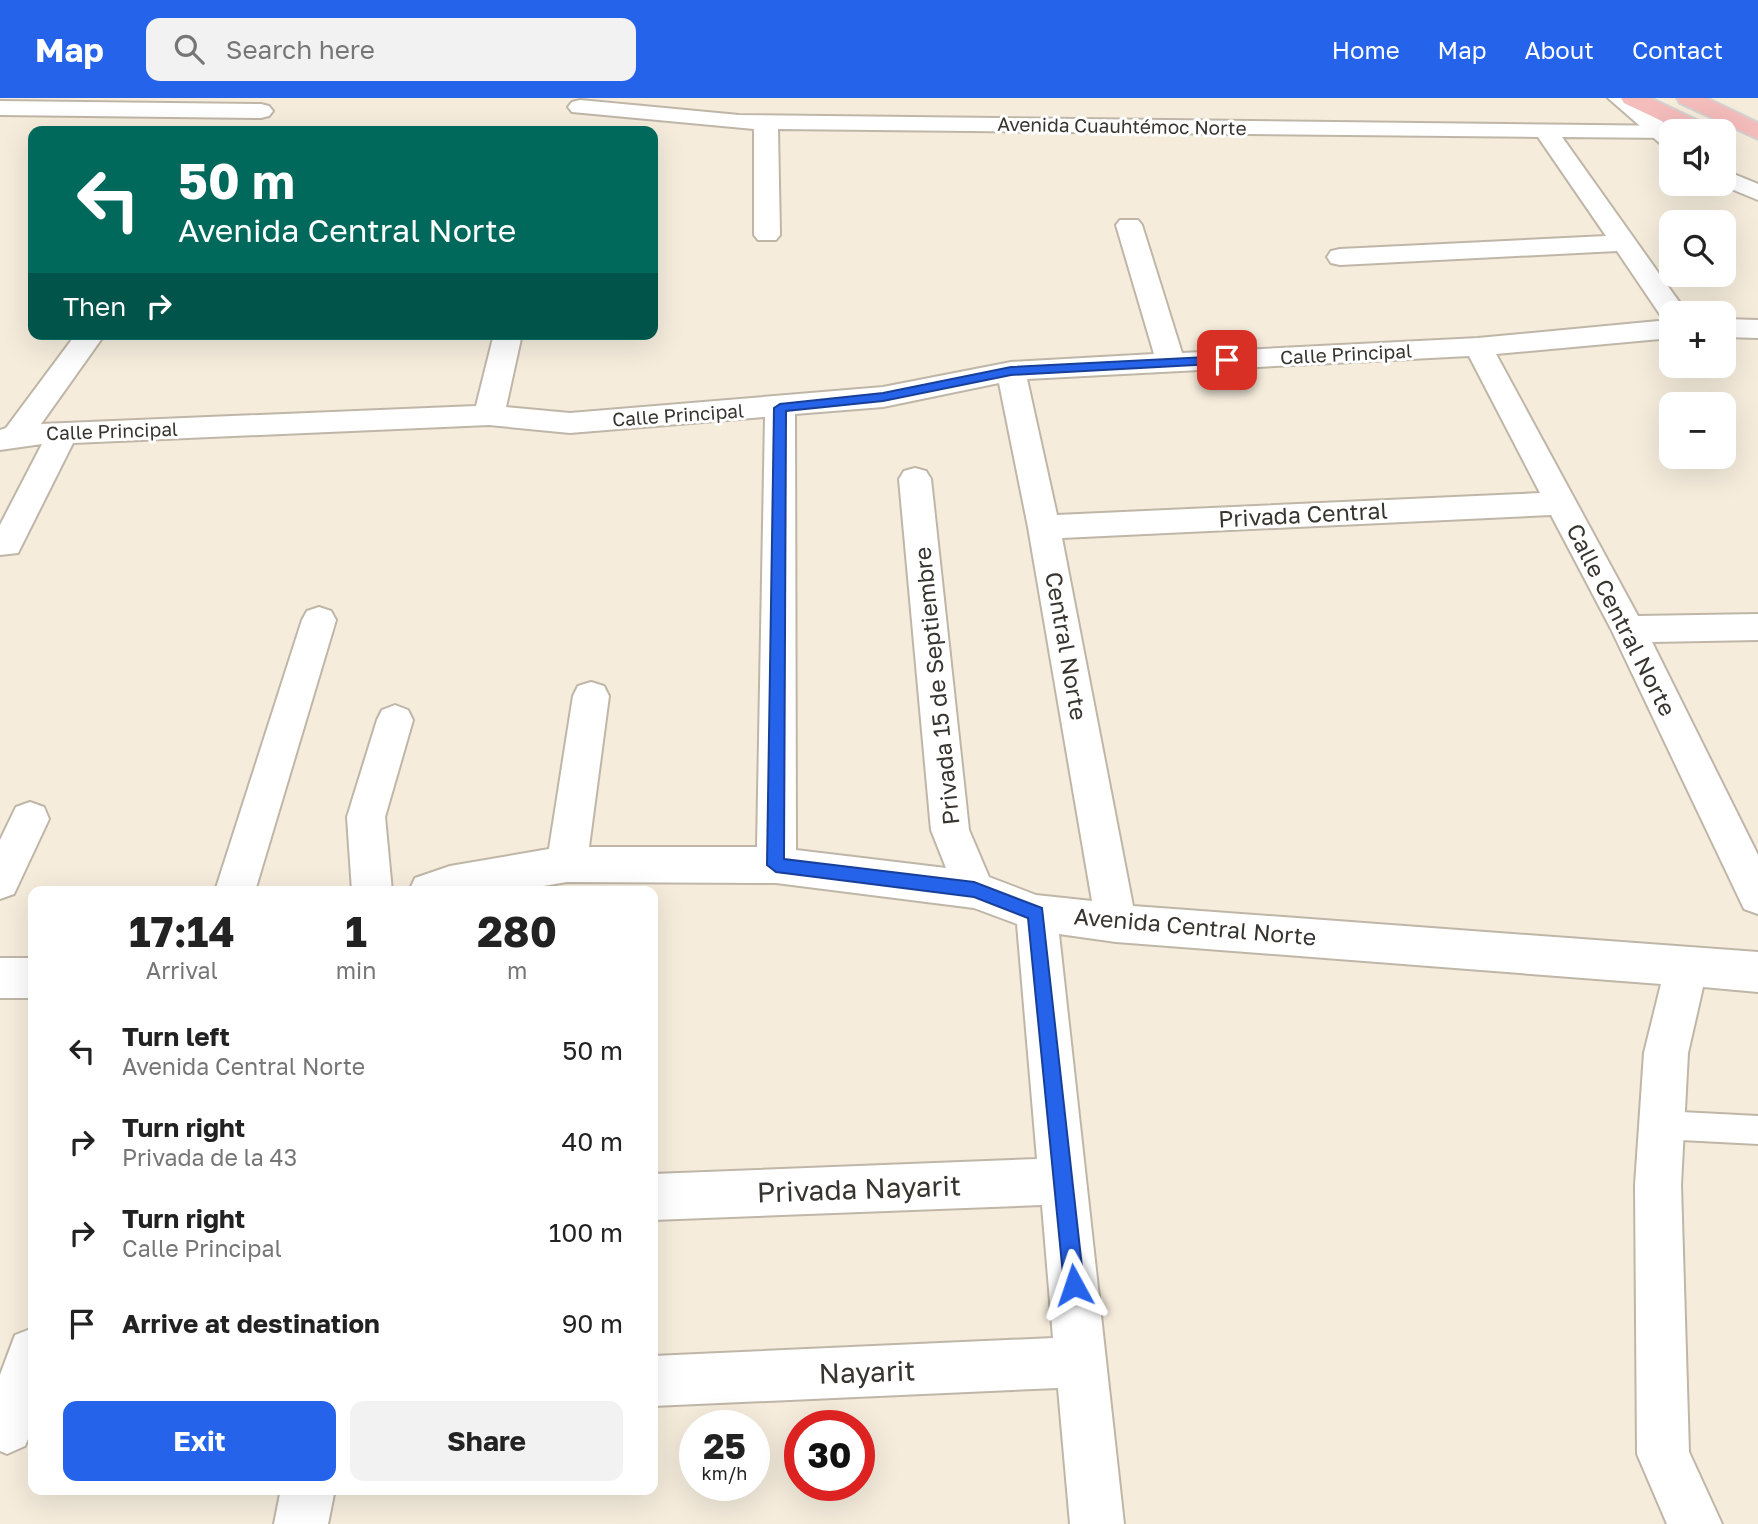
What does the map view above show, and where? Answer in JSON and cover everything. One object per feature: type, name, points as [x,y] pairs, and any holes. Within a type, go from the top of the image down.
[{"type":"main road","points":[[1632,98],[1677,119]]},
{"type":"main road","points":[[1688,98],[1758,132]]},
{"type":"street","points":[[739,122],[743,98]]},
{"type":"street","points":[[1619,98],[1659,128]]},
{"type":"street","points":[[573,126],[580,103]]},
{"type":"street","name":"Avenida Cuauhtémoc Norte","points":[[580,103],[766,123],[1659,134]]},
{"type":"street","points":[[0,108],[265,104]]},
{"type":"street","points":[[250,126],[265,104]]},
{"type":"street","points":[[766,123],[767,235]]},
{"type":"street","points":[[1545,131],[1665,301]]},
{"type":"street","points":[[1736,183],[1758,193]]},
{"type":"street","points":[[1129,225],[1171,363]]},
{"type":"street","points":[[1340,257],[1625,243]]},
{"type":"street","points":[[1736,328],[1758,329]]},
{"type":"street","name":"Calle Principal","points":[[9,438],[63,433],[489,415],[570,423],[780,408],[883,397],[1011,371],[1478,347],[1659,330]]},
{"type":"street","points":[[9,438],[87,340]]},
{"type":"street","points":[[489,415],[507,340]]},
{"type":"street","name":"Calle Central Norte","points":[[1478,347],[1628,629],[1758,895]]},
{"type":"street","name":"Central Norte","points":[[1011,371],[1044,527],[1116,923]]},
{"type":"street","points":[[776,865],[780,408]]},
{"type":"street","points":[[6,545],[63,433]]},
{"type":"street","name":"Privada 15 de Septiembre","points":[[915,479],[950,830],[974,890]]},
{"type":"street","name":"Privada Central","points":[[1044,527],[1562,503]]},
{"type":"street","points":[[237,886],[319,620]]},
{"type":"street","points":[[1628,629],[1758,627]]},
{"type":"street","points":[[567,864],[591,696]]},
{"type":"street","points":[[372,886],[366,817],[395,720]]},
{"type":"street","points":[[0,881],[30,819]]},
{"type":"street","name":"Avenida Central Norte","points":[[444,886],[567,864],[776,865],[974,890],[1036,913],[1116,923],[1758,972]]},
{"type":"street","points":[[1036,913],[1097,1524]]},
{"type":"street","points":[[1687,966],[1666,1053],[1658,1185],[1663,1454],[1695,1524]]},
{"type":"street","points":[[0,978],[28,978]]},
{"type":"street","name":"Privada Nayarit","points":[[658,1198],[1064,1181]]},
{"type":"street","name":"Nayarit","points":[[658,1381],[1081,1363]]},
{"type":"street","points":[[6,1428],[28,1367]]},
{"type":"street","points":[[301,1524],[307,1495]]},
{"type":"lane","points":[[1662,1125],[1758,1130]]},
{"type":"route","points":[[1074,1285],[1036,913],[974,890],[776,865],[780,408],[883,397],[1011,371],[1227,360]]}]
